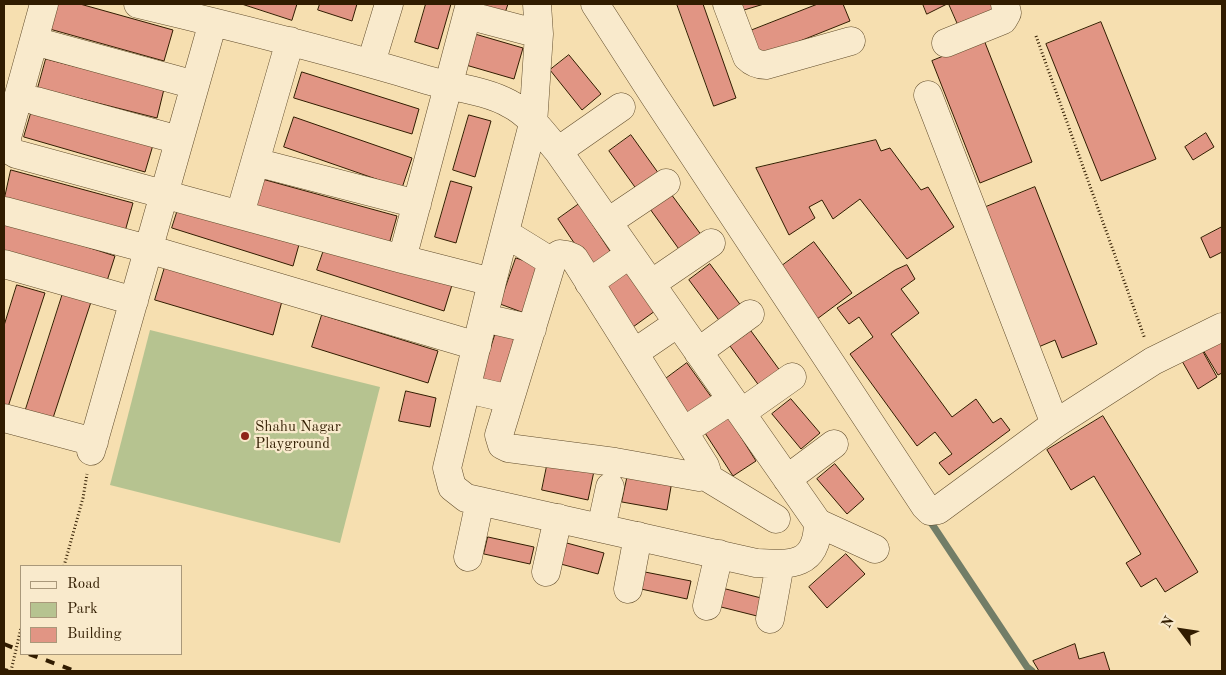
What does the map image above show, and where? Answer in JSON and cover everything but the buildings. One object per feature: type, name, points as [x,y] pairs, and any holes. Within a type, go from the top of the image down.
[{"type":"street","points":[[44,4],[6,141],[10,151],[492,282]]},
{"type":"street","points":[[138,4],[290,41],[486,95],[509,103],[525,112],[533,124],[558,151],[818,523],[875,549]]},
{"type":"street","points":[[371,63],[389,4]]},
{"type":"street","points":[[537,4],[539,34],[533,124],[447,468],[452,487],[466,498],[756,562],[780,564],[801,561],[813,549],[818,523]]},
{"type":"street","points":[[595,4],[652,94],[930,510],[938,510],[1055,424],[1153,361],[1222,327]]},
{"type":"street","points":[[727,4],[746,57],[753,63],[766,65],[851,41]]},
{"type":"street","points":[[946,43],[1003,20],[1007,13],[1005,4]]},
{"type":"street","points":[[402,259],[469,9],[539,34]]},
{"type":"street","points":[[4,418],[92,447],[213,22]]},
{"type":"street","points":[[34,41],[195,85]]},
{"type":"street","points":[[240,214],[290,41]]},
{"type":"street","points":[[928,94],[1055,424]]},
{"type":"street","points":[[36,102],[180,140]]},
{"type":"street","points":[[558,151],[621,107]]},
{"type":"street","points":[[255,162],[417,204]]},
{"type":"street","points":[[608,222],[666,183]]},
{"type":"street","points":[[4,211],[148,249],[477,346]]},
{"type":"street","points":[[505,233],[552,262]]},
{"type":"street","points":[[651,284],[711,243]]},
{"type":"street","points":[[705,476],[707,472],[705,466],[684,431],[574,258],[560,254],[555,257],[499,435],[502,444],[508,448],[615,462],[699,477],[705,476],[776,519]]},
{"type":"street","points":[[589,283],[630,254]]},
{"type":"street","points":[[6,273],[134,300]]},
{"type":"street","points":[[698,352],[750,314]]},
{"type":"street","points":[[484,318],[532,330]]},
{"type":"street","points":[[634,353],[678,323]]},
{"type":"street","points":[[684,431],[736,407],[792,377]]},
{"type":"street","points":[[467,388],[510,399]]},
{"type":"street","points":[[787,479],[834,444]]},
{"type":"street","points":[[601,528],[610,487]]},
{"type":"street","points":[[468,557],[480,501]]},
{"type":"street","points":[[546,572],[558,518]]},
{"type":"street","points":[[628,588],[638,536]]},
{"type":"street","points":[[707,606],[719,554]]},
{"type":"street","points":[[770,619],[780,564]]},
{"type":"path","points":[[1036,36],[1153,361]]},
{"type":"path","points":[[64,565],[84,498]]},
{"type":"path","points":[[11,671],[20,632]]},
{"type":"green space","name":"Shahu Nagar Playground","points":[[150,330],[380,387],[340,543],[110,485]]},
{"type":"waterway","points":[[928,518],[1027,667],[1032,671]]},
{"type":"railway","points":[[4,644],[20,651]]},
{"type":"railway","points":[[32,655],[75,671]]},
{"type":"railway","points":[[4,670],[8,671]]},
{"type":"place","name":"Shahu Nagar Playground","points":[[245,436]]}]
